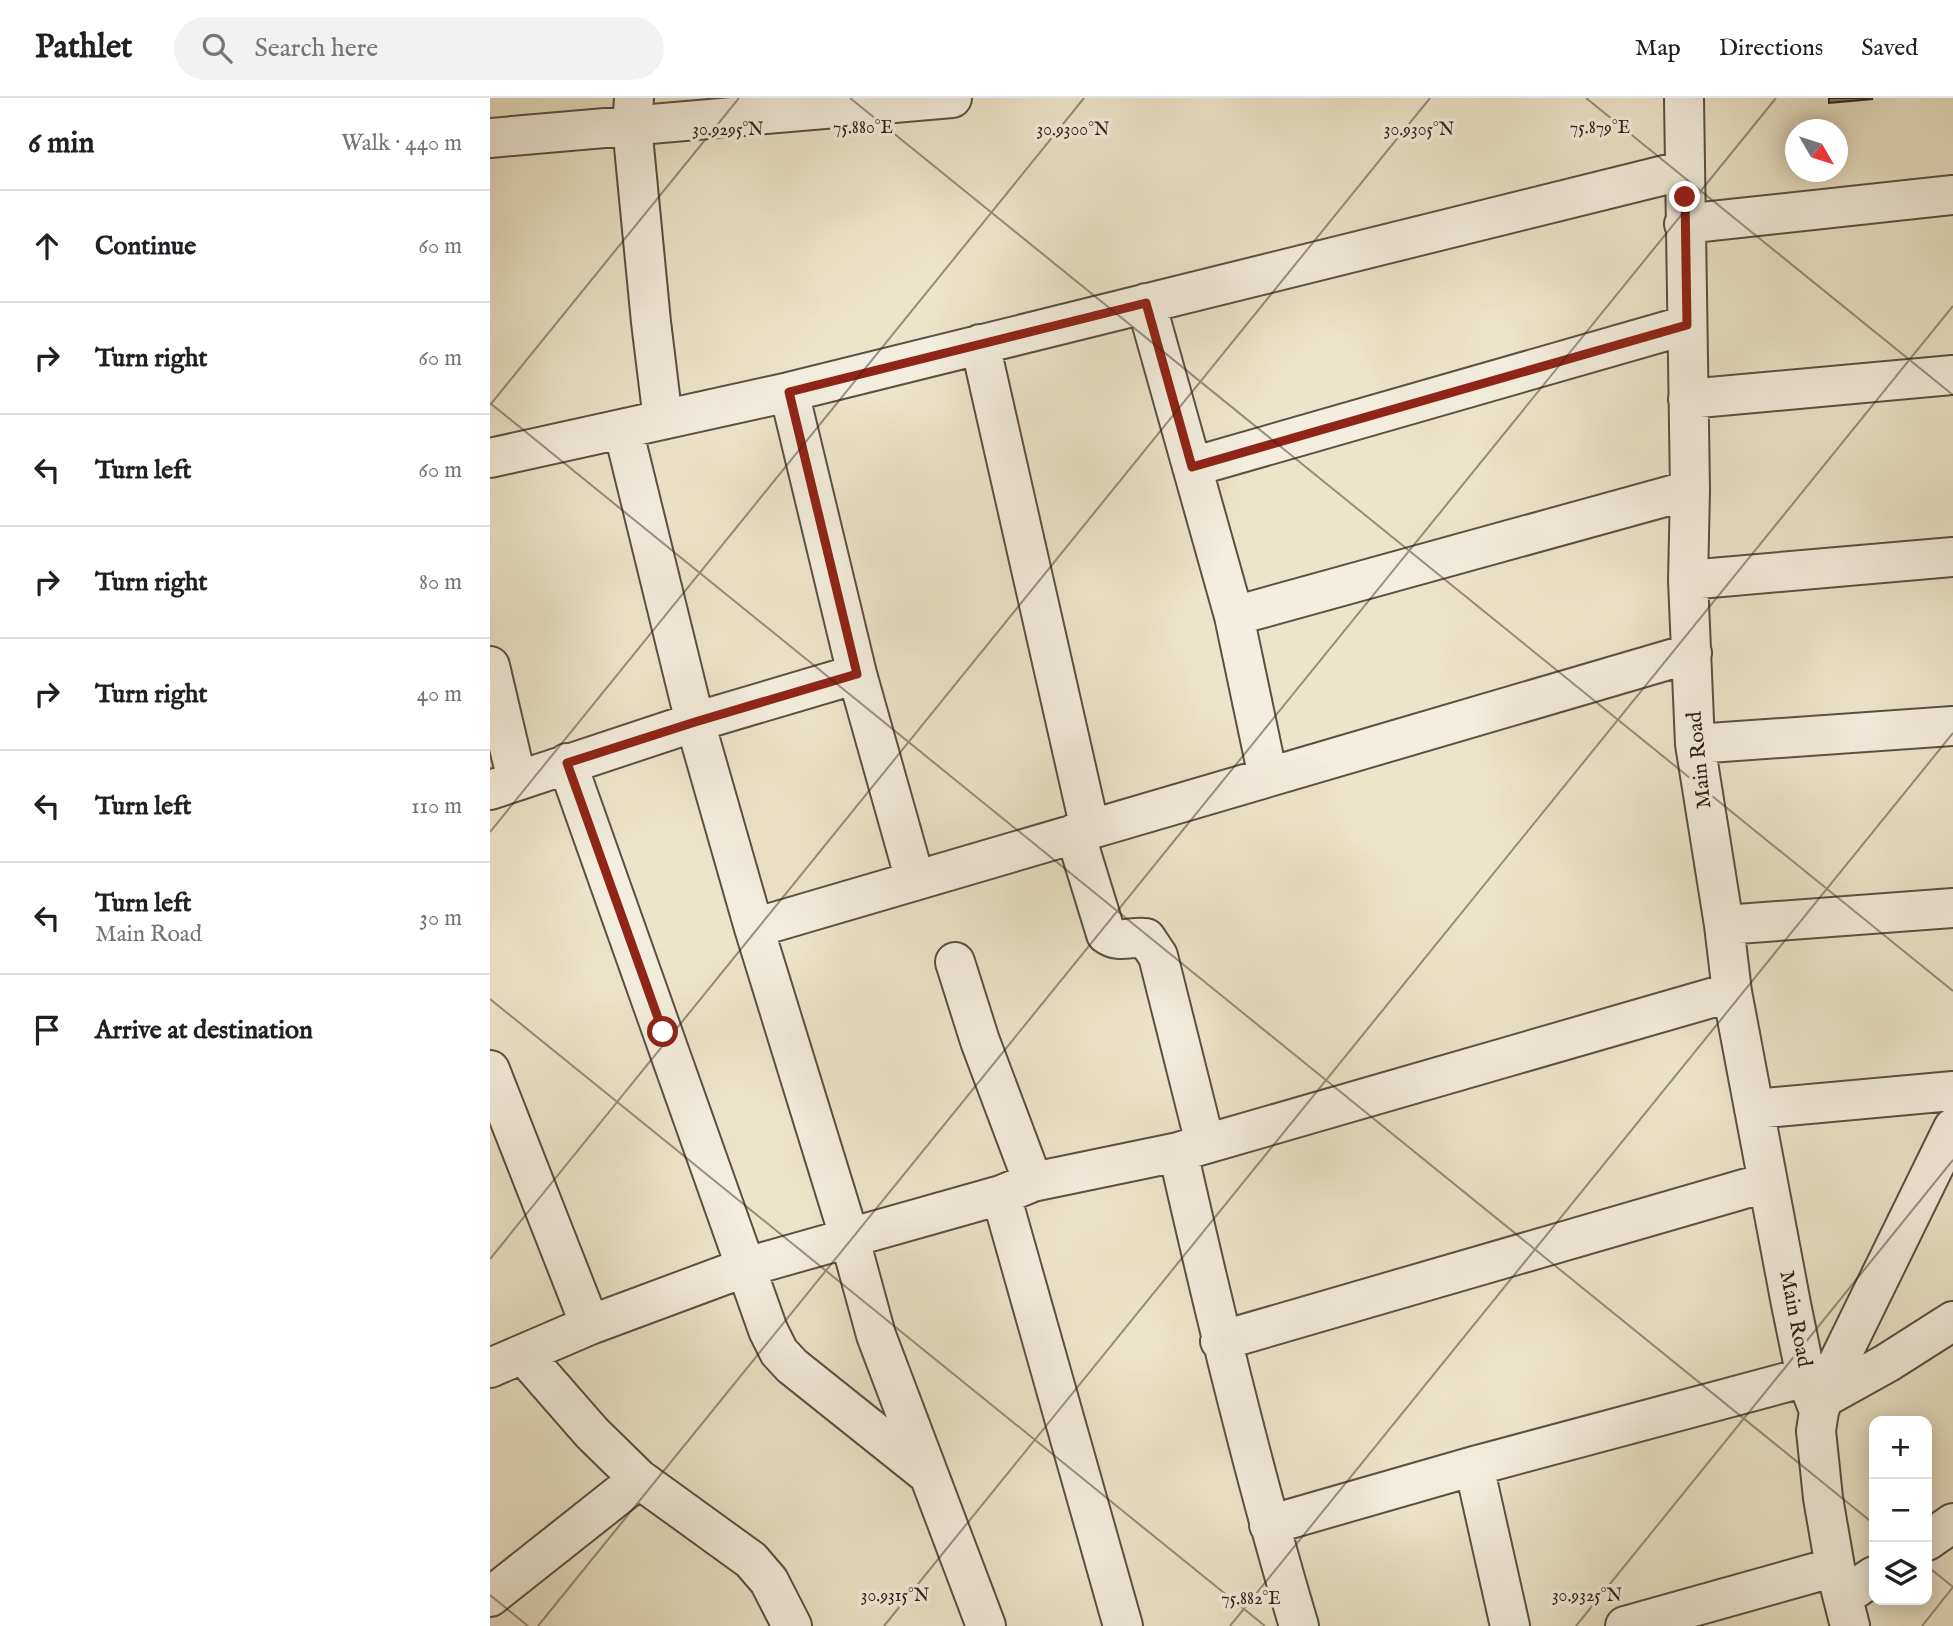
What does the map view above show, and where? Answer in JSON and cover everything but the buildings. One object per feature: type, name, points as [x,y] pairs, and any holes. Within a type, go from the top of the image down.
[{"type":"street","points":[[490,138],[633,112],[952,98]]},
{"type":"street","name":"Main Road","points":[[1684,98],[1690,489],[1688,580],[1695,744],[1732,992],[1768,1182],[1816,1395]]},
{"type":"street","points":[[633,112],[651,323],[663,420]]},
{"type":"street","points":[[490,458],[789,392],[1685,170]]},
{"type":"street","points":[[1685,224],[1953,195]]},
{"type":"street","points":[[1146,303],[1234,616],[1268,777]]},
{"type":"street","points":[[1192,467],[1687,325]]},
{"type":"street","points":[[980,344],[1106,934],[1113,939],[1146,939],[1157,956],[1191,1148],[1220,1341],[1299,1626]]},
{"type":"street","points":[[1688,399],[1953,375]]},
{"type":"street","points":[[789,392],[857,674],[915,880]]},
{"type":"street","points":[[623,429],[695,722],[754,928],[849,1236],[876,1335],[986,1626]]},
{"type":"street","points":[[1234,616],[1690,489]]},
{"type":"street","points":[[1688,580],[1953,557]]},
{"type":"street","points":[[754,928],[1692,653]]},
{"type":"street","points":[[490,666],[504,786],[695,722],[857,674]]},
{"type":"street","points":[[1695,744],[1953,726]]},
{"type":"street","points":[[567,763],[768,1330],[779,1352],[792,1366],[927,1474]]},
{"type":"street","points":[[1724,925],[1953,908]]},
{"type":"street","points":[[955,962],[980,1041],[1123,1626]]},
{"type":"street","points":[[777,1620],[769,1581],[751,1560],[639,1479],[593,1433],[506,1361],[590,1325],[746,1267],[1017,1189],[1191,1148],[1732,992]]},
{"type":"street","points":[[490,1070],[590,1325]]},
{"type":"street","points":[[1754,1109],[1953,1091]]},
{"type":"street","points":[[1843,1596],[1823,1498],[1816,1431],[1816,1395],[1833,1373],[1953,1128]]},
{"type":"street","points":[[1220,1341],[1768,1182]]},
{"type":"street","points":[[1269,1525],[1474,1466],[1816,1395],[1887,1363],[1953,1321]]},
{"type":"street","points":[[1474,1466],[1510,1626]]},
{"type":"street","points":[[490,1597],[639,1479]]},
{"type":"street","points":[[1932,1538],[1953,1523]]},
{"type":"street","points":[[1625,1626],[1843,1596],[1869,1579]]},
{"type":"route","points":[[663,1032],[567,763],[857,674],[789,392],[1146,303],[1192,467],[1687,325],[1685,197]]}]
